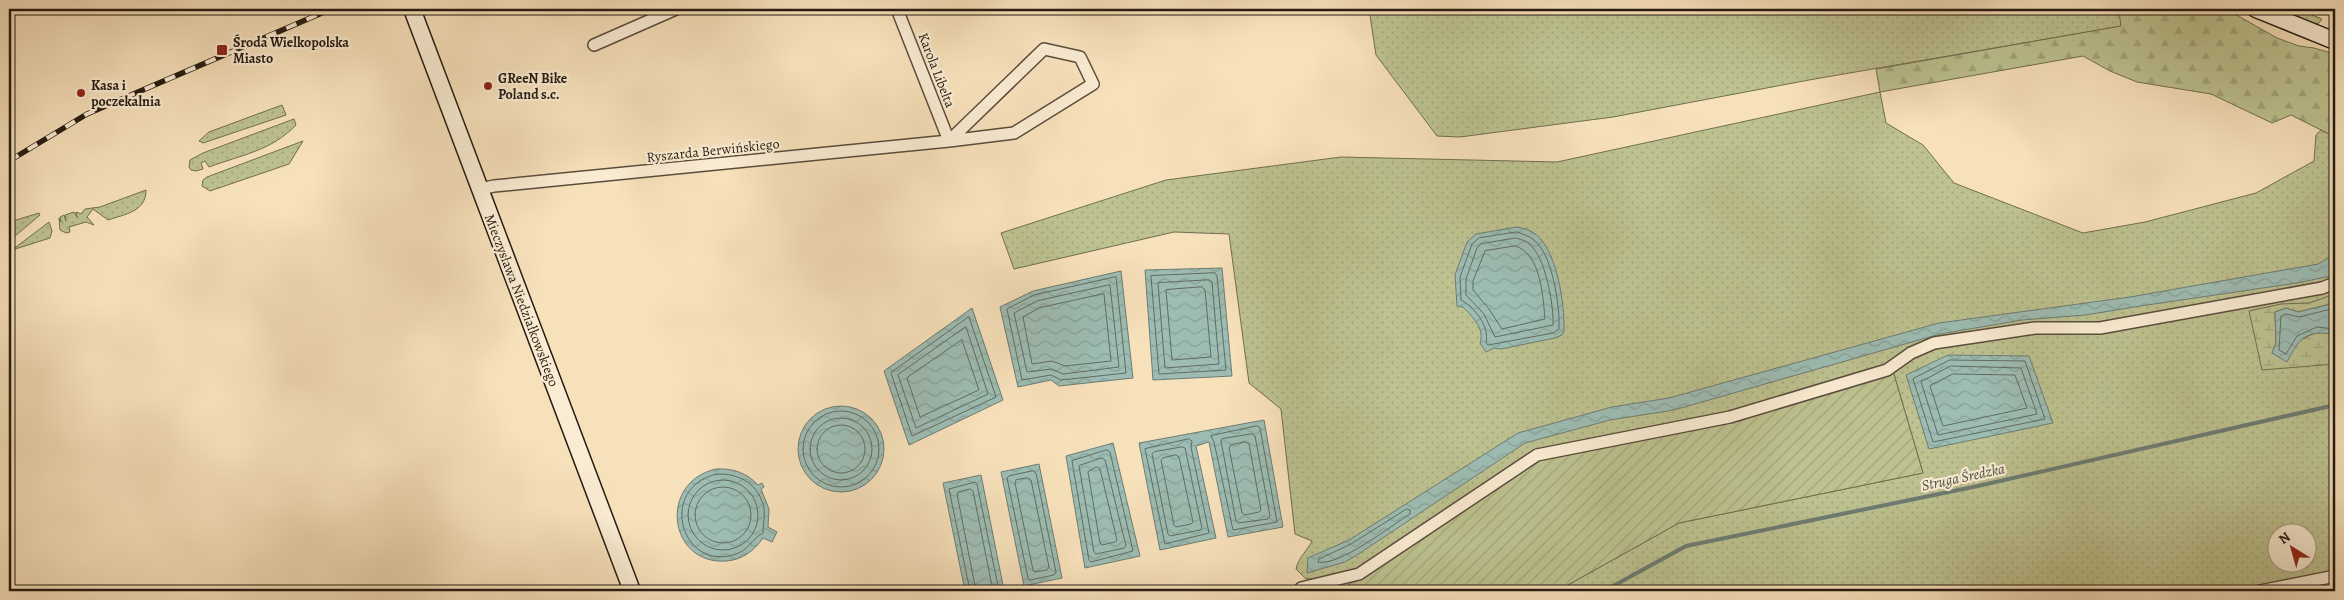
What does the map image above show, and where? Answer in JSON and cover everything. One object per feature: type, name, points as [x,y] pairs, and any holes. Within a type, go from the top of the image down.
[{"type":"street","name":"Mieczysława Niedziałkowskiego","points":[[412,9],[632,591]]},
{"type":"street","points":[[594,44],[675,9]]},
{"type":"street","name":"Karola Libelta","points":[[897,9],[949,142]]},
{"type":"street","points":[[2256,9],[2335,41]]},
{"type":"street","name":"Ryszarda Berwińskiego","points":[[480,189],[949,142],[1014,133],[1093,84],[1080,57],[1044,49],[949,142]]},
{"type":"street","points":[[1301,588],[1359,574],[1536,455],[1730,417],[1887,370],[1911,353],[1934,344],[2035,328],[2100,328],[2322,288],[2335,283]]},
{"type":"street","points":[[2260,591],[2335,576]]},
{"type":"green space","points":[[1369,9],[2110,9],[2119,12],[2122,26],[1809,80],[1613,117],[1460,137],[1437,136],[1376,55]]},
{"type":"green space","points":[[2110,9],[2226,9],[2277,38],[2299,46],[2335,54],[2335,137],[2291,115],[2272,123],[2211,94],[2137,82],[2110,71],[2083,56],[1880,92],[1876,69],[2121,26],[2119,12]]},
{"type":"green space","points":[[2274,9],[2297,9],[2322,19],[2319,23],[2313,24]]},
{"type":"green space","points":[[1880,92],[1886,123],[1923,145],[1954,183],[2083,233],[2145,222],[2256,193],[2314,161],[2316,135],[2321,130],[2335,137],[2335,280],[2100,323],[1961,335],[1886,366],[1714,416],[1358,569],[1329,578],[1306,579],[1296,569],[1312,541],[1295,534],[1281,409],[1249,383],[1229,234],[1174,232],[1014,269],[1001,233],[1166,180],[1341,157],[1557,162]]},
{"type":"green space","points":[[282,105],[286,115],[203,143],[199,141],[209,132]]},
{"type":"green space","points":[[294,119],[296,125],[266,147],[209,167],[205,161],[201,163],[203,169],[196,171],[191,170],[189,167],[190,160],[203,153]]},
{"type":"green space","points":[[303,141],[289,164],[210,191],[202,186],[203,180],[207,177]]},
{"type":"green space","points":[[146,190],[142,203],[138,208],[127,214],[108,220],[93,209],[87,217],[94,225],[86,222],[69,227],[70,232],[66,233],[60,230],[59,218],[61,222],[60,217],[64,215],[66,221],[65,215],[74,212],[77,217],[76,212],[81,214],[85,209],[100,207]]},
{"type":"green space","points":[[39,213],[40,215],[9,241],[9,233],[13,221]]},
{"type":"green space","points":[[49,222],[52,231],[50,238],[12,250]]},
{"type":"green space","points":[[2335,287],[2335,570],[2231,591],[1557,591],[1679,523],[1923,473],[1893,371],[1912,357],[1935,348],[2036,331],[2059,333]]},
{"type":"green space","points":[[2335,294],[2335,303],[2298,312],[2286,308],[2275,312],[2276,343],[2272,353],[2317,332],[2335,334],[2335,364],[2262,370],[2249,311],[2281,304],[2309,303]]},
{"type":"green space","points":[[1893,371],[1923,473],[1679,523],[1557,591],[1339,591],[1538,459],[1735,422]]},
{"type":"water","points":[[1517,227],[1532,232],[1541,239],[1548,249],[1561,292],[1564,331],[1562,335],[1555,338],[1501,349],[1494,348],[1486,352],[1480,343],[1481,333],[1477,324],[1463,307],[1457,306],[1455,275],[1467,242],[1476,234]]},
{"type":"water","points":[[2335,254],[2335,273],[2331,276],[2297,283],[2085,315],[2022,320],[1940,334],[1674,410],[1610,420],[1525,443],[1357,555],[1345,562],[1307,573],[1308,558],[1349,540],[1518,433],[1612,407],[1669,398],[1939,323],[2130,297],[2318,264]]},
{"type":"water","points":[[1222,268],[1232,376],[1153,380],[1145,270]]},
{"type":"water","points":[[1121,271],[1133,378],[1059,386],[1051,380],[1018,387],[1000,307],[1033,291]]},
{"type":"water","points":[[2335,303],[2335,334],[2317,333],[2305,337],[2296,346],[2287,362],[2272,353],[2276,343],[2275,312],[2286,308],[2298,312]]},
{"type":"water","points":[[972,308],[1003,400],[909,445],[884,371]]},
{"type":"water","points":[[1948,355],[2029,356],[2053,423],[1929,449],[1906,375]]},
{"type":"water","points":[[841,406],[857,410],[871,419],[880,433],[884,449],[880,465],[871,479],[857,488],[841,492],[825,488],[811,479],[802,465],[798,449],[802,433],[811,419],[825,410]]},
{"type":"water","points":[[1264,420],[1283,527],[1228,537],[1209,442],[1196,446],[1216,538],[1160,550],[1139,443]]},
{"type":"water","points":[[1113,443],[1140,556],[1085,568],[1066,456]]},
{"type":"water","points":[[1039,464],[1062,578],[1024,586],[1001,472]]},
{"type":"water","points":[[716,469],[734,470],[749,477],[758,485],[762,483],[764,487],[761,489],[769,509],[768,527],[777,532],[772,542],[763,538],[747,554],[737,559],[726,561],[707,559],[692,550],[682,537],[678,521],[678,505],[685,489],[697,477]]},
{"type":"water","points":[[981,475],[1004,590],[965,591],[943,483]]},
{"type":"waterway","name":"Struga Średzka","points":[[1604,591],[1686,546],[1978,486],[2335,405]]},
{"type":"railway","points":[[9,161],[87,114],[331,9]]},
{"type":"place","name":"Środa Wielkopolska Miasto","points":[[222,50]]},
{"type":"place","name":"GReeN Bike Poland s.c.","points":[[488,86]]},
{"type":"place","name":"Kasa i poczekalnia","points":[[81,93]]}]
